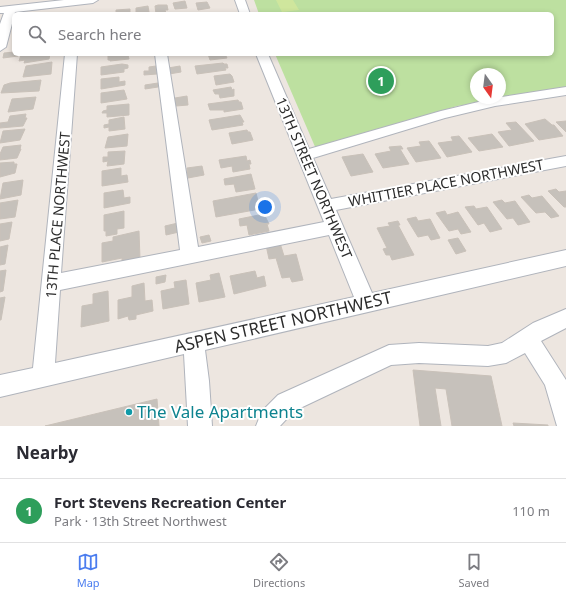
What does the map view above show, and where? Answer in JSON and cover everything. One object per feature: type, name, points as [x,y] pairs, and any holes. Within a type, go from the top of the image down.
[{"type":"street","points":[[0,47],[6,22],[6,9],[93,0]]},
{"type":"street","points":[[240,0],[245,12]]},
{"type":"street","points":[[75,12],[76,2]]},
{"type":"street","name":"13TH PLACE NORTHWEST","points":[[43,376],[71,56]]},
{"type":"street","points":[[161,56],[190,255]]},
{"type":"street","name":"13TH STREET NORTHWEST","points":[[263,56],[366,303]]},
{"type":"street","points":[[304,156],[441,115],[495,102],[566,91]]},
{"type":"street","name":"WHITTIER PLACE NORTHWEST","points":[[325,206],[566,161]]},
{"type":"street","points":[[52,283],[334,227]]},
{"type":"street","name":"ASPEN STREET NORTHWEST","points":[[0,386],[566,258]]},
{"type":"street","points":[[268,426],[270,419],[286,403],[390,355],[419,353],[488,356],[506,353],[540,330],[566,318]]},
{"type":"street","points":[[527,338],[555,380],[566,419]]},
{"type":"street","points":[[193,342],[198,381],[200,426]]},
{"type":"green space","points":[[254,0],[566,0],[566,88],[506,98],[506,68],[470,68],[470,104],[457,106],[316,149],[276,56],[554,56],[554,12],[258,12]]},
{"type":"green space","points":[[276,0],[293,0],[299,10],[282,12]]},
{"type":"building","points":[[185,1],[187,8],[175,9],[173,3]]},
{"type":"building","points":[[207,2],[210,8],[198,10],[196,3]]},
{"type":"building","points":[[167,5],[168,10],[165,10],[166,12],[156,12],[155,6]]},
{"type":"building","points":[[148,6],[149,12],[136,12],[136,8]]},
{"type":"building","points":[[130,9],[130,12],[116,12],[116,10]]},
{"type":"building","points":[[12,52],[12,56],[18,56],[3,58],[4,53]]},
{"type":"building","points":[[21,56],[50,56],[49,59],[24,63],[25,60],[19,61]]},
{"type":"building","points":[[108,56],[128,56],[129,59],[110,61],[108,60]]},
{"type":"building","points":[[209,56],[226,56],[227,58],[210,60]]},
{"type":"building","points":[[52,62],[51,74],[23,77],[26,66]]},
{"type":"building","points":[[223,63],[227,64],[228,68],[225,68],[226,70],[197,74],[195,66]]},
{"type":"building","points":[[122,64],[128,65],[128,68],[124,69],[124,72],[101,75],[101,67]]},
{"type":"building","points":[[156,66],[157,74],[144,75],[144,71],[149,71],[149,67]]},
{"type":"building","points":[[180,66],[181,72],[169,74],[168,68]]},
{"type":"building","points":[[230,74],[234,82],[216,85],[214,76]]},
{"type":"building","points":[[119,77],[119,82],[125,81],[125,85],[101,89],[101,79]]},
{"type":"building","points":[[41,80],[39,91],[1,93],[4,85],[10,83]]},
{"type":"building","points":[[158,83],[158,87],[145,89],[145,85]]},
{"type":"building","points":[[231,87],[232,90],[234,89],[234,96],[220,98],[219,94],[215,94],[213,90]]},
{"type":"building","points":[[124,90],[127,99],[101,103],[101,93]]},
{"type":"building","points":[[187,96],[188,105],[176,106],[175,98]]},
{"type":"building","points":[[36,97],[33,109],[8,112],[12,99]]},
{"type":"building","points":[[238,100],[241,102],[243,109],[224,112],[224,110],[210,110],[208,104]]},
{"type":"building","points":[[129,104],[129,115],[107,117],[107,113],[102,113],[103,111],[107,110],[107,106]]},
{"type":"building","points":[[26,114],[25,118],[27,118],[23,126],[0,128],[0,123],[8,122],[10,116]]},
{"type":"building","points":[[240,115],[244,122],[242,122],[243,125],[212,130],[209,120]]},
{"type":"building","points":[[124,117],[125,129],[109,131],[109,127],[104,128],[104,125],[109,124],[109,120]]},
{"type":"building","points":[[545,119],[554,125],[563,136],[539,140],[525,124]]},
{"type":"building","points":[[566,121],[566,132],[556,122]]},
{"type":"building","points":[[516,122],[534,141],[509,146],[498,132],[512,130],[506,123]]},
{"type":"building","points":[[25,129],[20,140],[0,143],[3,131]]},
{"type":"building","points":[[247,130],[250,132],[253,140],[232,144],[229,133]]},
{"type":"building","points":[[128,134],[127,146],[105,148],[108,137]]},
{"type":"building","points":[[492,134],[503,147],[479,151],[468,138]]},
{"type":"building","points":[[459,136],[472,152],[447,157],[438,143],[453,141],[451,137]]},
{"type":"building","points":[[429,141],[441,158],[416,162],[407,148],[421,146],[419,142]]},
{"type":"building","points":[[21,145],[17,158],[0,160],[0,154],[3,147]]},
{"type":"building","points":[[401,146],[403,149],[400,149],[409,164],[383,168],[375,154],[391,151],[389,147]]},
{"type":"building","points":[[125,151],[124,164],[107,166],[108,161],[103,162],[103,157],[108,157],[108,152]]},
{"type":"building","points":[[363,154],[373,172],[351,176],[342,157]]},
{"type":"building","points":[[246,156],[247,161],[250,160],[250,169],[233,172],[232,166],[221,168],[219,160]]},
{"type":"building","points":[[14,162],[14,164],[17,164],[15,173],[0,177],[0,163]]},
{"type":"building","points":[[202,166],[204,175],[188,178],[187,168]]},
{"type":"building","points":[[121,168],[121,176],[127,175],[128,182],[102,186],[102,171]]},
{"type":"building","points":[[251,174],[255,189],[236,192],[234,184],[225,185],[224,179]]},
{"type":"building","points":[[23,180],[21,195],[0,199],[3,183]]},
{"type":"building","points":[[556,189],[559,192],[566,191],[566,207],[564,207],[548,191]]},
{"type":"building","points":[[123,190],[124,198],[130,197],[130,203],[104,208],[104,193]]},
{"type":"building","points":[[256,193],[260,209],[216,217],[213,201]]},
{"type":"building","points":[[529,195],[532,198],[542,196],[559,216],[551,218],[545,212],[536,213],[521,197]]},
{"type":"building","points":[[18,200],[15,217],[0,219],[0,203]]},
{"type":"building","points":[[502,200],[505,203],[515,201],[530,222],[518,225],[513,218],[507,219],[493,202]]},
{"type":"building","points":[[474,206],[476,209],[487,207],[502,229],[490,232],[484,223],[478,225],[465,207]]},
{"type":"building","points":[[124,211],[124,228],[117,229],[117,234],[106,236],[106,231],[104,231],[104,215]]},
{"type":"building","points":[[445,211],[447,215],[458,212],[471,232],[461,234],[458,229],[449,231],[436,213]]},
{"type":"building","points":[[264,214],[269,224],[267,224],[269,231],[249,235],[247,225],[240,226],[239,219]]},
{"type":"building","points":[[416,217],[418,221],[430,219],[440,238],[431,240],[428,235],[418,237],[407,219]]},
{"type":"building","points":[[398,221],[400,225],[398,225],[414,255],[392,260],[390,255],[386,255],[383,249],[387,248],[377,228],[390,226],[388,223]]},
{"type":"building","points":[[12,222],[9,239],[0,241],[0,224]]},
{"type":"building","points":[[178,223],[179,232],[166,235],[165,226]]},
{"type":"building","points":[[139,231],[140,259],[122,262],[122,258],[102,262],[102,243],[113,241],[113,237]]},
{"type":"building","points":[[209,235],[211,241],[202,243],[200,237]]},
{"type":"building","points":[[458,238],[466,251],[456,254],[448,240]]},
{"type":"building","points":[[280,243],[284,256],[296,254],[303,280],[292,282],[290,277],[282,278],[276,258],[269,259],[266,245]]},
{"type":"building","points":[[8,245],[5,264],[0,265],[0,247]]},
{"type":"building","points":[[6,270],[3,291],[0,292],[0,271]]},
{"type":"building","points":[[255,271],[257,278],[264,276],[266,286],[234,294],[230,276]]},
{"type":"building","points":[[219,273],[225,297],[199,302],[196,283],[211,280],[210,275]]},
{"type":"building","points":[[166,275],[165,282],[156,284],[156,277]]},
{"type":"building","points":[[186,280],[189,304],[163,309],[161,291],[175,288],[174,282]]},
{"type":"building","points":[[144,283],[145,301],[152,300],[153,311],[136,315],[136,319],[129,320],[128,316],[118,319],[118,300],[132,297],[132,286]]},
{"type":"building","points":[[108,291],[109,321],[81,327],[82,306],[93,304],[93,294]]},
{"type":"building","points":[[5,297],[1,320],[0,320],[0,298]]},
{"type":"building","points":[[413,370],[491,376],[502,426],[452,426],[446,389],[435,388],[441,426],[420,426]]},
{"type":"building","name":"The Vale Apartments","points":[[157,399],[159,426],[45,426]]},
{"type":"building","points":[[513,423],[548,425],[548,426],[514,426]]},
{"type":"place","name":"Fort Stevens Recreation Center","points":[[381,81]]},
{"type":"place","name":"The Vale Apartments","points":[[129,412]]}]
